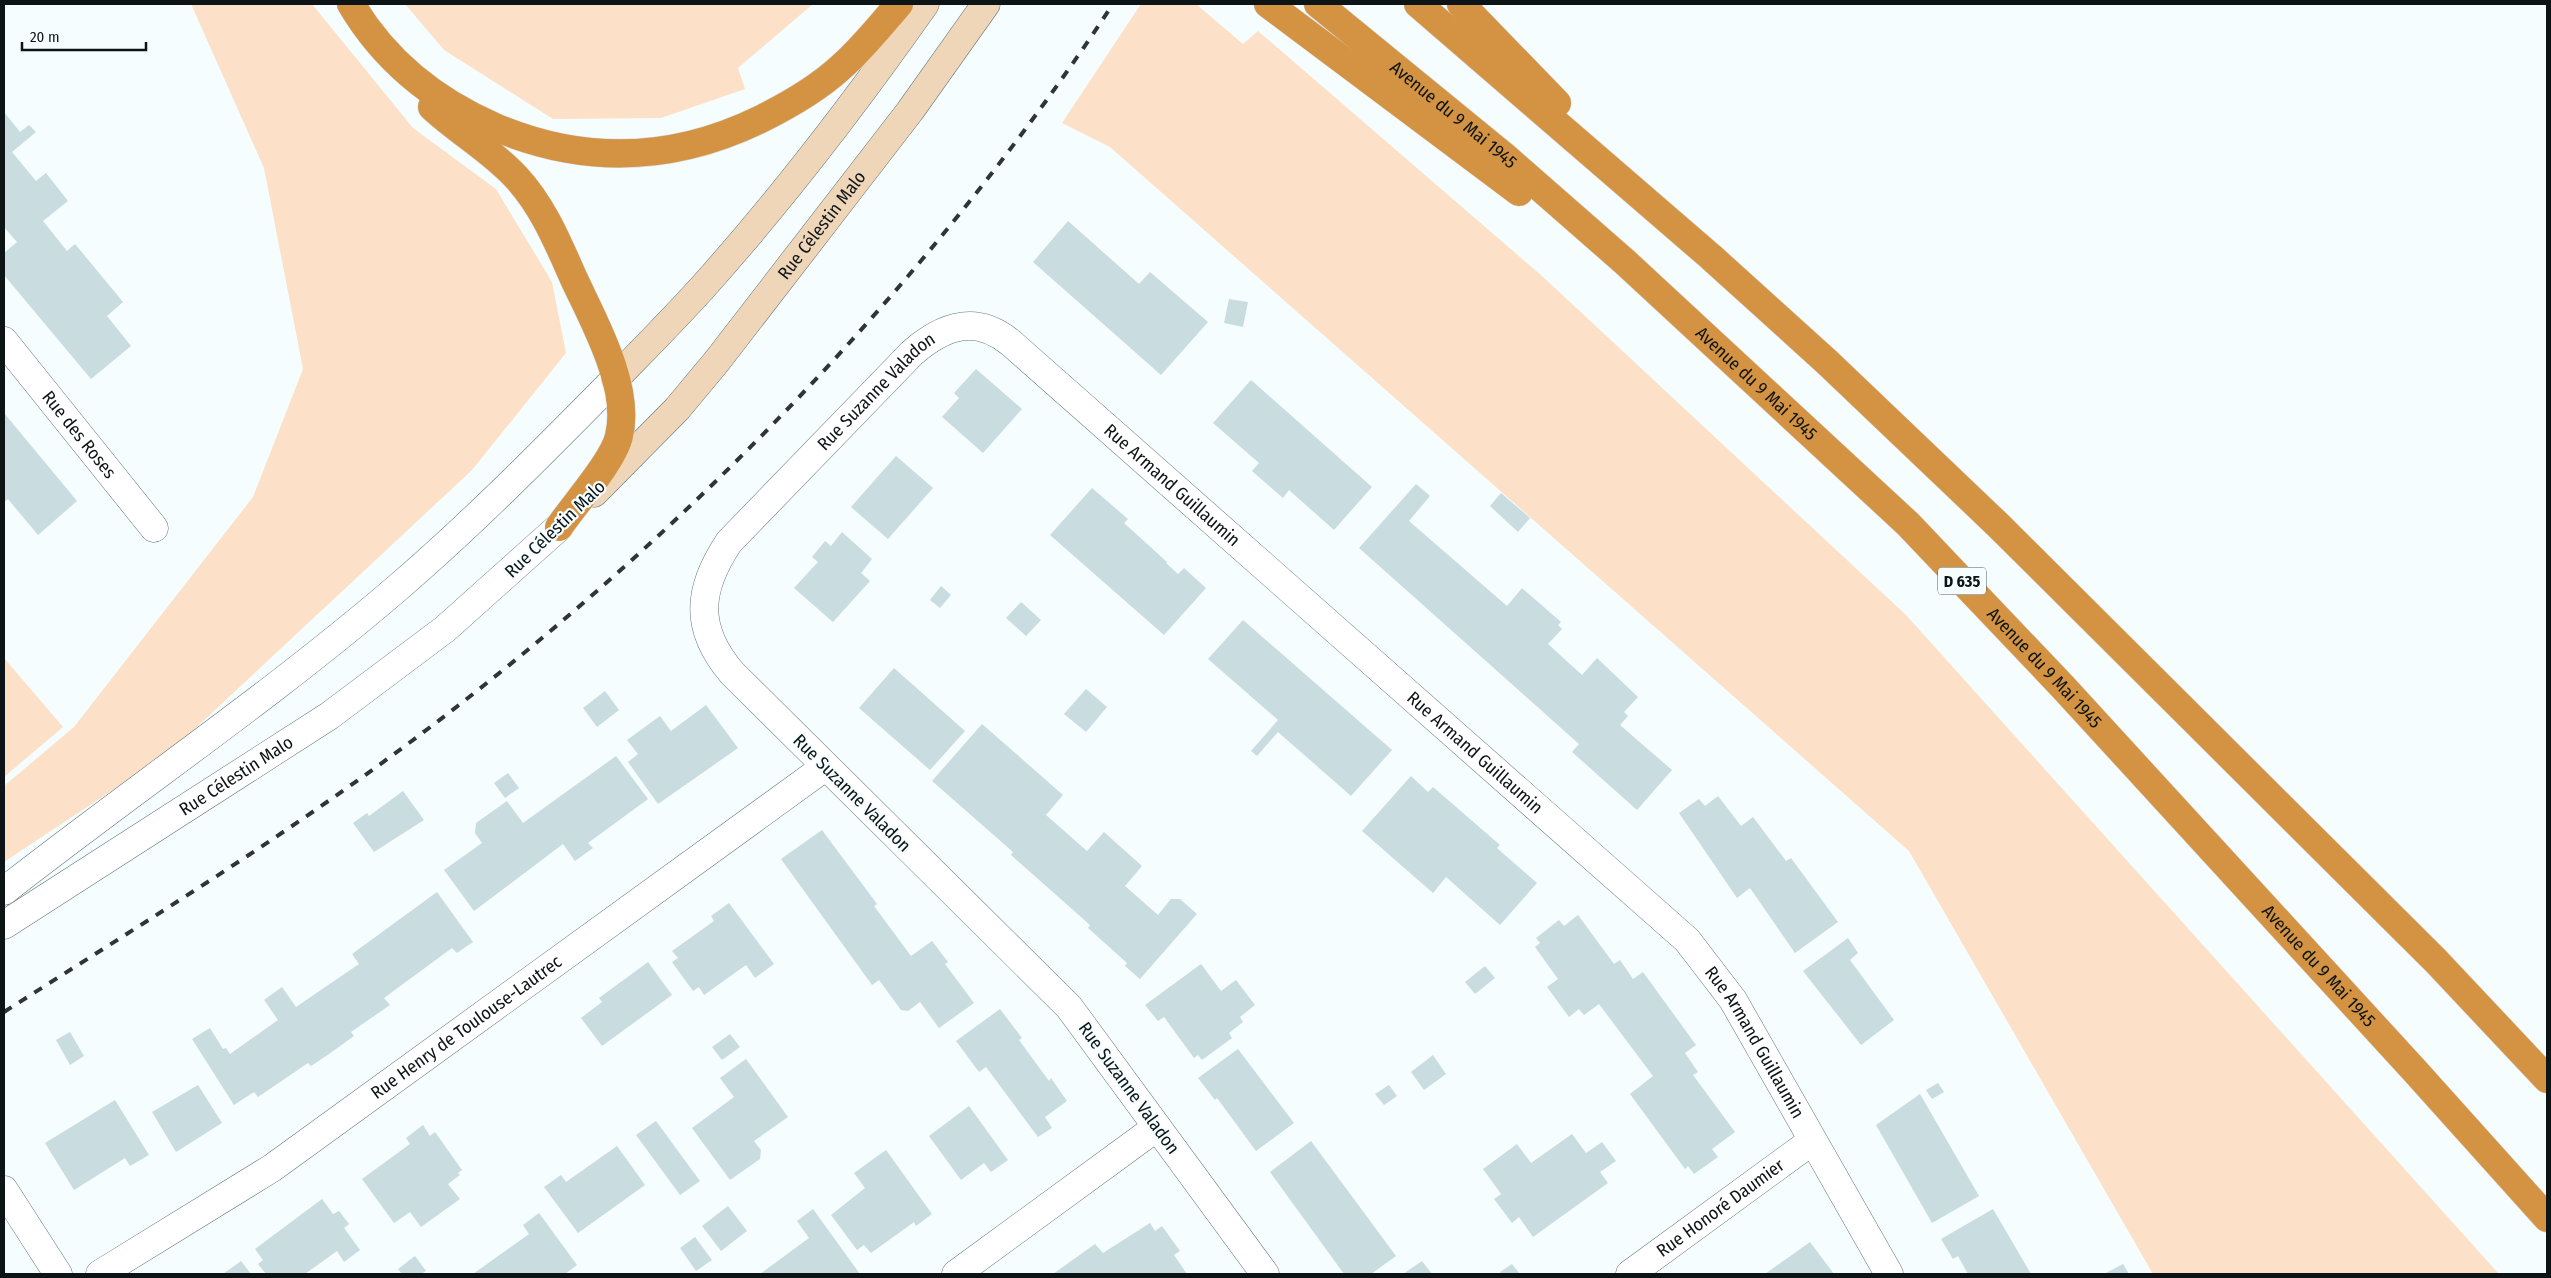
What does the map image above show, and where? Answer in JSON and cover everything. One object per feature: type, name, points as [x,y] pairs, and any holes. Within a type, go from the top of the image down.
[{"type":"highway","points":[[351,4],[372,36],[429,104],[460,132],[504,164],[529,192],[556,240],[604,344],[615,379],[621,407],[619,438],[602,468],[559,527]]},
{"type":"highway","points":[[390,56],[415,79],[442,98],[478,120],[505,131],[561,148],[609,154],[642,154],[690,145],[720,136],[797,100],[840,68],[899,4]]},
{"type":"highway","points":[[1269,4],[1686,317]]},
{"type":"highway","name":"Avenue du 9 Mai 1945","points":[[1318,4],[1504,156],[1686,317],[1873,491],[2009,630],[2402,1056],[2547,1218]]},
{"type":"highway","points":[[1418,4],[1649,204],[1827,362],[2025,551],[2429,954],[2547,1079]]},
{"type":"highway","points":[[1461,4],[1502,44],[1649,204]]},
{"type":"main road","points":[[615,379],[702,288],[771,206],[871,78],[925,4]]},
{"type":"main road","name":"Rue Célestin Malo","points":[[559,527],[653,434],[707,374],[889,139],[986,4]]},
{"type":"street","name":"Rue Suzanne Valadon","points":[[963,326],[937,334],[912,354],[729,542],[711,573],[703,608],[710,642],[720,658],[824,767],[1060,996],[1085,1026],[1265,1274]]},
{"type":"street","name":"Rue Armand Guillaumin","points":[[963,326],[988,329],[1001,334],[1012,343],[1687,940],[1733,1000],[1888,1274]]},
{"type":"street","name":"Rue des Roses","points":[[4,341],[154,528]]},
{"type":"street","points":[[4,891],[281,681],[395,590],[456,534],[615,379]]},
{"type":"street","name":"Rue Célestin Malo","points":[[4,925],[329,716],[445,629],[559,527]]},
{"type":"street","name":"Rue Henry de Toulouse-Lautrec","points":[[100,1274],[272,1168],[824,767]]},
{"type":"street","points":[[956,1274],[1157,1127]]},
{"type":"street","name":"Rue Honoré Daumier","points":[[1630,1274],[1812,1141]]},
{"type":"street","points":[[4,1190],[58,1274]]},
{"type":"shaded area","points":[[191,4],[312,4],[413,128],[496,189],[552,282],[566,353],[472,470],[170,752],[4,862],[4,786],[74,727],[253,497],[303,369],[264,168]]},
{"type":"shaded area","points":[[405,4],[813,4],[738,68],[745,89],[661,118],[553,119],[444,50]]},
{"type":"shaded area","points":[[1141,4],[1196,4],[1243,44],[1258,31],[1542,276],[1906,615],[2499,1274],[2153,1274],[1909,851],[1110,147],[1062,123]]},
{"type":"shaded area","points":[[4,658],[63,727],[4,777]]},
{"type":"building","points":[[4,112],[20,132],[29,125],[36,132],[12,152],[36,181],[46,173],[68,201],[43,221],[67,251],[75,244],[123,302],[107,316],[131,346],[91,379],[4,275],[4,253],[17,242],[4,227]]},
{"type":"building","points":[[1068,221],[1139,284],[1150,272],[1208,322],[1161,375],[1033,262]]},
{"type":"building","points":[[1229,299],[1248,302],[1243,327],[1224,323]]},
{"type":"building","points":[[976,369],[1022,409],[983,453],[942,417],[959,398],[954,393]]},
{"type":"building","points":[[1251,380],[1372,487],[1334,530],[1289,490],[1283,498],[1252,471],[1259,463],[1213,423]]},
{"type":"building","points":[[4,413],[77,501],[38,535],[8,499],[4,502]]},
{"type":"building","points":[[896,456],[933,488],[888,539],[851,507]]},
{"type":"building","points":[[1416,484],[1430,496],[1409,521],[1507,606],[1522,588],[1561,622],[1558,625],[1562,629],[1548,644],[1582,675],[1597,658],[1638,697],[1624,712],[1628,716],[1620,725],[1672,770],[1637,810],[1572,752],[1579,744],[1359,548]]},
{"type":"building","points":[[1092,488],[1128,519],[1124,523],[1178,574],[1184,568],[1206,588],[1164,635],[1050,535]]},
{"type":"building","points":[[1501,493],[1530,518],[1518,532],[1490,506]]},
{"type":"building","points":[[842,532],[872,559],[861,573],[870,581],[833,622],[794,588],[818,562],[812,557],[825,541],[831,546]]},
{"type":"building","points":[[941,586],[951,595],[940,608],[930,600]]},
{"type":"building","points":[[1021,602],[1041,620],[1026,636],[1006,618]]},
{"type":"building","points":[[1243,620],[1392,750],[1351,796],[1278,732],[1257,756],[1251,751],[1278,720],[1208,659]]},
{"type":"building","points":[[894,668],[965,731],[930,770],[859,708]]},
{"type":"building","points":[[1086,689],[1107,707],[1086,732],[1064,714]]},
{"type":"building","points":[[605,691],[619,710],[597,727],[583,708]]},
{"type":"building","points":[[706,705],[738,748],[658,804],[628,762],[638,754],[627,740],[660,716],[671,731]]},
{"type":"building","points":[[982,724],[1063,795],[1046,815],[1087,851],[1104,832],[1142,866],[1125,886],[1158,915],[1171,899],[1180,899],[1197,914],[1140,979],[1125,966],[1127,963],[1088,928],[1090,925],[1011,855],[1013,852],[932,781]]},
{"type":"building","points":[[616,756],[648,799],[588,843],[593,848],[575,861],[563,844],[474,911],[444,870],[482,843],[475,833],[476,823],[507,801],[523,823]]},
{"type":"building","points":[[508,773],[519,788],[505,798],[494,783]]},
{"type":"building","points":[[1411,776],[1428,792],[1433,787],[1500,845],[1497,848],[1537,883],[1500,925],[1446,877],[1433,893],[1362,831]]},
{"type":"building","points":[[403,791],[424,820],[374,852],[353,823],[367,813],[369,816]]},
{"type":"building","points":[[1718,796],[1741,826],[1753,817],[1786,861],[1791,858],[1838,922],[1795,953],[1750,888],[1737,898],[1679,813],[1699,799],[1705,806]]},
{"type":"building","points":[[822,830],[877,904],[874,906],[911,956],[932,941],[948,962],[945,964],[974,1003],[939,1028],[920,1002],[908,1011],[901,1010],[879,980],[872,985],[781,859]]},
{"type":"building","points":[[437,892],[473,942],[457,953],[452,948],[384,998],[390,1005],[351,1032],[354,1036],[329,1054],[311,1066],[308,1063],[258,1097],[254,1092],[234,1105],[192,1039],[210,1028],[223,1049],[226,1048],[230,1054],[278,1020],[264,1000],[282,987],[296,1007],[359,964],[352,954]]},
{"type":"building","points":[[729,903],[774,964],[755,978],[746,965],[704,995],[699,987],[693,991],[672,962],[678,958],[672,951],[714,921],[711,916]]},
{"type":"building","points":[[1578,915],[1614,964],[1620,960],[1633,979],[1643,972],[1696,1045],[1685,1053],[1698,1072],[1693,1075],[1735,1132],[1712,1149],[1718,1157],[1694,1174],[1688,1166],[1685,1169],[1630,1094],[1653,1076],[1599,1004],[1584,1015],[1579,1009],[1569,1017],[1547,987],[1558,979],[1535,947],[1540,943],[1536,938],[1559,920],[1564,926]]},
{"type":"building","points":[[1848,938],[1858,953],[1850,960],[1894,1020],[1861,1045],[1803,971]]},
{"type":"building","points":[[648,962],[672,995],[602,1046],[581,1018],[602,1002],[599,998]]},
{"type":"building","points":[[1201,964],[1221,991],[1236,980],[1255,1005],[1240,1017],[1243,1022],[1229,1033],[1232,1038],[1202,1060],[1198,1055],[1194,1058],[1164,1017],[1158,1021],[1145,1005]]},
{"type":"building","points":[[1485,966],[1495,978],[1475,994],[1465,982]]},
{"type":"building","points":[[1000,1009],[1022,1038],[1019,1040],[1049,1081],[1051,1078],[1067,1101],[1045,1117],[1052,1128],[1038,1137],[986,1067],[979,1072],[956,1041]]},
{"type":"building","points":[[70,1032],[84,1056],[70,1065],[56,1040]]},
{"type":"building","points":[[730,1034],[740,1047],[722,1060],[712,1047]]},
{"type":"building","points":[[1238,1049],[1294,1123],[1256,1151],[1217,1098],[1215,1100],[1198,1078]]},
{"type":"building","points":[[1433,1055],[1446,1074],[1424,1090],[1411,1072]]},
{"type":"building","points":[[746,1059],[788,1117],[754,1141],[761,1150],[760,1159],[730,1180],[692,1128],[734,1097],[720,1078]]},
{"type":"building","points":[[1938,1083],[1944,1092],[1932,1099],[1926,1090]]},
{"type":"building","points":[[198,1085],[222,1123],[176,1152],[152,1112]]},
{"type":"building","points":[[1389,1085],[1397,1096],[1384,1105],[1375,1094]]},
{"type":"building","points":[[1920,1094],[1979,1196],[1932,1223],[1876,1125]]},
{"type":"building","points":[[115,1100],[149,1155],[130,1166],[125,1158],[74,1190],[45,1143]]},
{"type":"building","points":[[969,1106],[1008,1160],[991,1172],[984,1163],[961,1180],[929,1136]]},
{"type":"building","points":[[656,1121],[700,1181],[680,1195],[636,1135]]},
{"type":"building","points":[[423,1125],[430,1136],[435,1132],[462,1170],[458,1173],[460,1175],[448,1184],[460,1199],[421,1227],[410,1212],[394,1223],[362,1179],[410,1144],[406,1138]]},
{"type":"building","points":[[1572,1134],[1586,1153],[1602,1142],[1616,1161],[1600,1172],[1608,1183],[1533,1237],[1519,1217],[1512,1223],[1494,1199],[1501,1194],[1483,1169],[1517,1144],[1531,1163]]},
{"type":"building","points":[[1311,1141],[1396,1256],[1371,1274],[1344,1274],[1270,1172]]},
{"type":"building","points":[[617,1146],[645,1185],[578,1233],[544,1187],[561,1175],[566,1182]]},
{"type":"building","points":[[886,1150],[932,1214],[916,1226],[914,1222],[871,1253],[864,1245],[857,1250],[831,1215],[865,1188],[854,1173]]},
{"type":"building","points":[[322,1199],[333,1214],[339,1211],[349,1224],[344,1228],[360,1250],[344,1262],[337,1251],[305,1274],[266,1274],[258,1264],[263,1260],[255,1249]]},
{"type":"building","points":[[728,1206],[747,1231],[721,1251],[702,1226]]},
{"type":"building","points":[[813,1209],[860,1274],[760,1274],[809,1238],[797,1221]]},
{"type":"building","points":[[1993,1209],[2031,1274],[1968,1274],[1958,1256],[1953,1259],[1941,1239]]},
{"type":"building","points":[[539,1213],[577,1265],[565,1274],[473,1274],[529,1234],[523,1225]]},
{"type":"building","points":[[1150,1223],[1155,1231],[1162,1226],[1180,1251],[1174,1255],[1187,1274],[1053,1274],[1095,1244],[1103,1253]]},
{"type":"building","points":[[695,1237],[712,1260],[696,1271],[680,1248]]},
{"type":"building","points":[[1810,1242],[1834,1274],[1765,1274]]},
{"type":"building","points":[[415,1256],[426,1271],[421,1274],[402,1274],[398,1269]]},
{"type":"building","points":[[241,1261],[251,1274],[223,1274]]},
{"type":"building","points":[[1422,1261],[1432,1274],[1403,1274]]},
{"type":"building","points":[[1512,1264],[1520,1274],[1502,1274],[1500,1272]]},
{"type":"building","points":[[2123,1264],[2129,1274],[2104,1274]]},
{"type":"railway","points":[[4,1012],[260,848],[360,779],[509,665],[607,582],[702,495],[793,404],[880,308],[963,210],[1041,108],[1113,4]]}]
